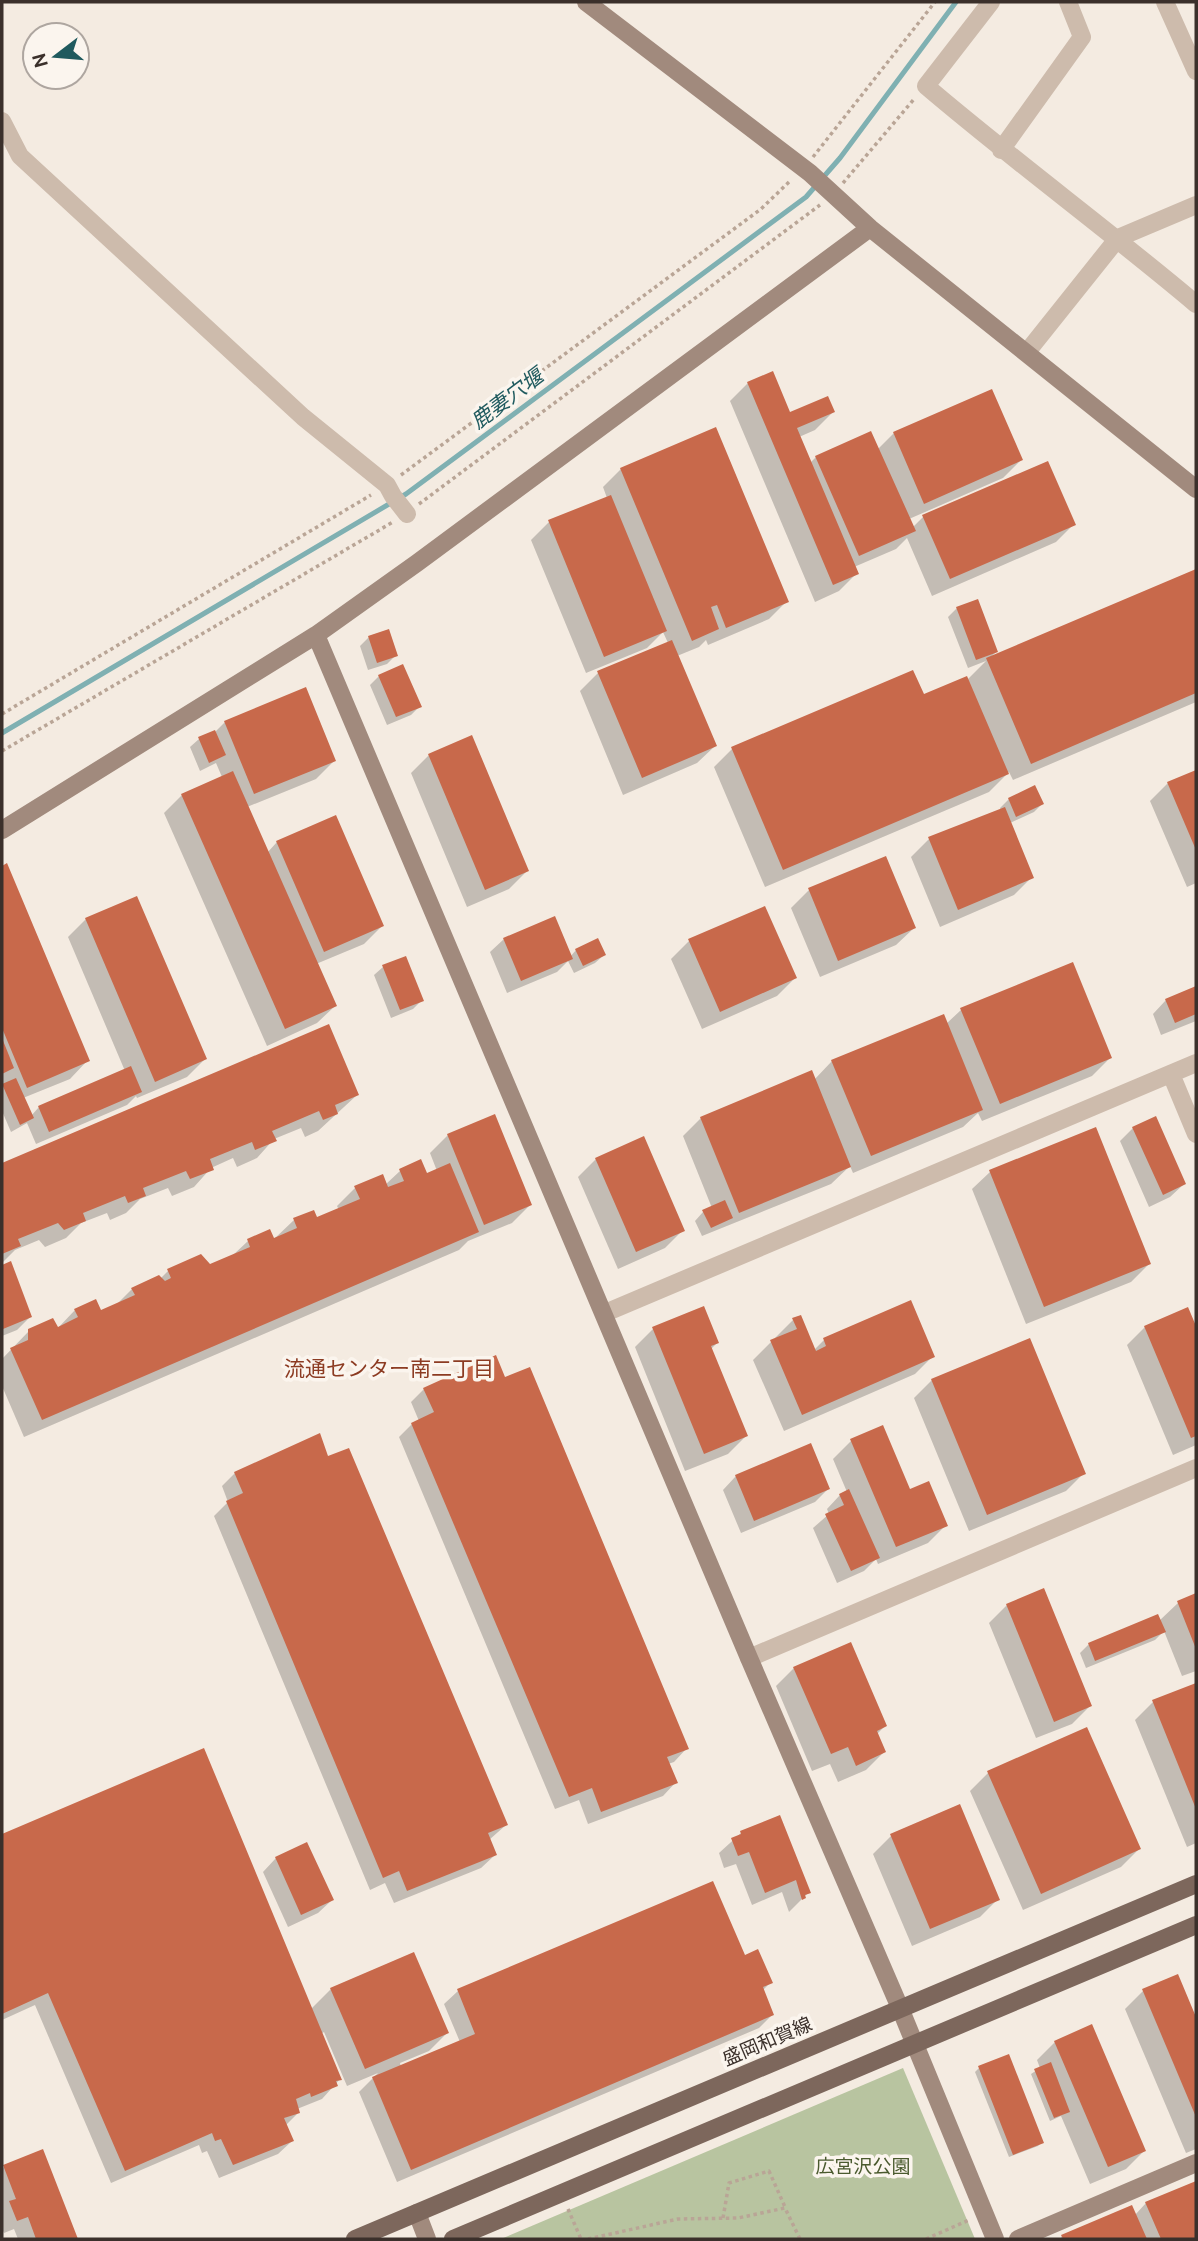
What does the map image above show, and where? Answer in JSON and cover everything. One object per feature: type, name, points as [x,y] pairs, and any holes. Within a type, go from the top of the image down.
[{"type":"main road","name":"盛岡和賀線","points":[[355,2239],[1196,1884]]},
{"type":"main road","points":[[453,2239],[1196,1924]]},
{"type":"street","points":[[586,2],[807,171],[870,228],[1196,489]]},
{"type":"street","points":[[991,2],[926,86],[1001,150],[1118,238],[1196,304]]},
{"type":"street","points":[[1001,150],[1082,37],[1068,2]]},
{"type":"street","points":[[1165,2],[1196,71]]},
{"type":"street","points":[[2,121],[20,156],[397,501]]},
{"type":"street","points":[[1027,352],[1118,238],[1196,205]]},
{"type":"street","points":[[2,830],[316,635],[870,228]]},
{"type":"street","points":[[316,635],[900,2008],[995,2239]]},
{"type":"street","points":[[605,1313],[1196,1063]]},
{"type":"street","points":[[1171,1074],[1196,1135]]},
{"type":"street","points":[[749,1658],[1196,1468]]},
{"type":"street","points":[[1018,2239],[1196,2163]]},
{"type":"street","points":[[417,2213],[427,2239]]},
{"type":"path","points":[[2,714],[397,501],[807,171],[935,2]]},
{"type":"path","points":[[2,751],[397,501],[830,192],[926,86]]},
{"type":"path","points":[[723,2218],[729,2183],[769,2171],[800,2239]]},
{"type":"path","points":[[562,2193],[581,2239]]},
{"type":"path","points":[[588,2239],[678,2218],[738,2218],[785,2208]]},
{"type":"path","points":[[926,2239],[984,2213]]},
{"type":"green space","name":"広宮沢公園","points":[[903,2068],[975,2239],[501,2239]]},
{"type":"building","points":[[773,371],[790,412],[828,396],[835,412],[797,428],[859,574],[833,585],[747,382]]},
{"type":"building","points":[[992,389],[1023,460],[924,504],[893,432]]},
{"type":"building","points":[[716,427],[789,602],[726,628],[717,605],[711,607],[719,629],[692,641],[620,468]]},
{"type":"building","points":[[871,431],[916,531],[859,556],[815,456]]},
{"type":"building","points":[[1048,461],[1076,525],[950,579],[922,515]]},
{"type":"building","points":[[611,495],[667,631],[604,657],[548,520]]},
{"type":"building","points":[[1196,569],[1196,693],[1031,764],[986,658]]},
{"type":"building","points":[[978,599],[998,652],[976,660],[956,607]]},
{"type":"building","points":[[389,629],[398,656],[377,663],[368,636]]},
{"type":"building","points":[[672,640],[717,746],[642,778],[597,671]]},
{"type":"building","points":[[403,664],[422,707],[396,717],[378,675]]},
{"type":"building","points":[[913,670],[924,694],[967,676],[1009,774],[783,870],[731,747]]},
{"type":"building","points":[[306,687],[336,761],[254,794],[224,721]]},
{"type":"building","points":[[215,730],[226,755],[209,763],[198,737]]},
{"type":"building","points":[[472,735],[529,871],[485,890],[428,754]]},
{"type":"building","points":[[1196,770],[1196,850],[1167,782]]},
{"type":"building","points":[[233,771],[337,1006],[285,1029],[181,794]]},
{"type":"building","points":[[1035,785],[1044,804],[1016,817],[1008,798]]},
{"type":"building","points":[[1005,807],[1034,878],[958,910],[928,837]]},
{"type":"building","points":[[336,815],[384,926],[324,952],[276,841]]},
{"type":"building","points":[[886,856],[916,928],[838,961],[808,888]]},
{"type":"building","points":[[7,863],[90,1061],[27,1088],[2,1028],[2,866]]},
{"type":"building","points":[[137,896],[207,1059],[155,1082],[85,918]]},
{"type":"building","points":[[765,906],[797,978],[720,1012],[688,939]]},
{"type":"building","points":[[555,916],[573,959],[521,981],[503,938]]},
{"type":"building","points":[[598,938],[606,955],[583,966],[575,949]]},
{"type":"building","points":[[406,956],[424,1001],[400,1010],[382,965]]},
{"type":"building","points":[[1073,962],[1112,1058],[1000,1104],[960,1008]]},
{"type":"building","points":[[1196,986],[1196,1014],[1175,1023],[1165,999]]},
{"type":"building","points":[[944,1014],[983,1110],[871,1156],[831,1060]]},
{"type":"building","points":[[329,1024],[359,1095],[335,1105],[338,1114],[323,1120],[319,1111],[272,1131],[277,1141],[255,1150],[252,1142],[210,1159],[214,1170],[190,1179],[186,1171],[143,1188],[146,1196],[128,1203],[125,1196],[83,1213],[86,1221],[64,1230],[58,1223],[18,1239],[21,1246],[2,1254],[2,1163]]},
{"type":"building","points":[[2,1038],[14,1068],[2,1074]]},
{"type":"building","points":[[131,1066],[142,1092],[49,1132],[38,1106]]},
{"type":"building","points":[[812,1070],[851,1167],[739,1213],[700,1117]]},
{"type":"building","points":[[16,1078],[34,1118],[20,1125],[2,1084]]},
{"type":"building","points":[[495,1114],[532,1205],[484,1225],[447,1134]]},
{"type":"building","points":[[1156,1116],[1186,1184],[1163,1195],[1132,1127]]},
{"type":"building","points":[[1096,1127],[1151,1264],[1044,1307],[989,1170]]},
{"type":"building","points":[[644,1136],[685,1231],[636,1252],[595,1158]]},
{"type":"building","points":[[421,1159],[427,1173],[450,1163],[479,1232],[42,1420],[10,1348],[28,1340],[28,1329],[53,1318],[58,1327],[78,1317],[74,1309],[96,1299],[101,1310],[135,1295],[131,1288],[159,1275],[165,1281],[171,1278],[167,1269],[201,1254],[210,1264],[250,1247],[247,1239],[270,1229],[274,1238],[297,1228],[293,1218],[314,1210],[317,1217],[360,1199],[354,1186],[383,1174],[388,1187],[404,1181],[399,1169]]},
{"type":"building","points":[[725,1200],[733,1218],[711,1228],[702,1210]]},
{"type":"building","points":[[11,1261],[32,1317],[3,1329],[2,1265]]},
{"type":"building","points":[[911,1300],[935,1357],[802,1415],[770,1340],[797,1329],[792,1318],[801,1315],[816,1351],[826,1346],[823,1338]]},
{"type":"building","points":[[704,1306],[719,1343],[711,1346],[748,1436],[704,1454],[652,1327]]},
{"type":"building","points":[[1188,1307],[1196,1326],[1196,1436],[1191,1438],[1144,1326]]},
{"type":"building","points":[[1030,1338],[1086,1474],[987,1515],[931,1379]]},
{"type":"building","points":[[496,1355],[505,1377],[530,1367],[689,1749],[667,1757],[678,1783],[601,1812],[592,1788],[569,1797],[411,1423],[434,1412],[423,1388]]},
{"type":"building","points":[[883,1425],[910,1489],[929,1481],[948,1526],[896,1547],[850,1439]]},
{"type":"building","points":[[320,1433],[328,1456],[349,1448],[508,1825],[488,1833],[497,1855],[407,1891],[399,1871],[383,1878],[226,1501],[243,1493],[234,1472]]},
{"type":"building","points":[[811,1443],[830,1489],[754,1521],[735,1475]]},
{"type":"building","points":[[849,1489],[880,1558],[851,1571],[825,1514],[844,1505],[839,1494]]},
{"type":"building","points":[[1044,1588],[1092,1706],[1054,1722],[1006,1604]]},
{"type":"building","points":[[1196,1593],[1196,1649],[1177,1601]]},
{"type":"building","points":[[1158,1614],[1166,1632],[1095,1661],[1088,1643]]},
{"type":"building","points":[[851,1642],[887,1726],[877,1731],[886,1752],[856,1766],[848,1747],[831,1754],[793,1667]]},
{"type":"building","points":[[1196,1683],[1196,1809],[1152,1700]]},
{"type":"building","points":[[1087,1727],[1141,1849],[1041,1894],[987,1771]]},
{"type":"building","points":[[204,1748],[342,2080],[336,2081],[338,2086],[311,2097],[310,2093],[296,2099],[300,2113],[284,2118],[294,2141],[233,2165],[221,2139],[215,2141],[212,2133],[125,2171],[48,1993],[2,2014],[2,1834]]},
{"type":"building","points":[[960,1804],[1000,1900],[930,1929],[890,1834]]},
{"type":"building","points":[[780,1815],[811,1893],[805,1895],[806,1898],[802,1900],[796,1880],[765,1893],[749,1852],[738,1856],[731,1838],[741,1834],[740,1831]]},
{"type":"building","points":[[307,1842],[334,1900],[301,1915],[275,1857]]},
{"type":"building","points":[[713,1881],[745,1955],[758,1949],[773,1983],[763,1987],[774,2015],[411,2170],[372,2077],[475,2034],[457,1989]]},
{"type":"building","points":[[414,1952],[449,2033],[365,2069],[330,1988]]},
{"type":"building","points":[[1178,1974],[1196,2017],[1196,2117],[1142,1989]]},
{"type":"building","points":[[1092,2024],[1146,2151],[1108,2167],[1054,2041]]},
{"type":"building","points":[[1009,2054],[1044,2143],[1013,2155],[978,2066]]},
{"type":"building","points":[[1051,2062],[1070,2112],[1054,2118],[1034,2069]]},
{"type":"building","points":[[43,2149],[78,2239],[36,2239],[28,2217],[17,2221],[9,2201],[16,2199],[3,2165]]},
{"type":"building","points":[[1196,2181],[1196,2239],[1161,2239],[1145,2202]]},
{"type":"building","points":[[1132,2205],[1147,2239],[1063,2239],[1061,2235]]},
{"type":"waterway","name":"鹿妻穴堰","points":[[2,733],[406,494],[806,197],[840,158],[956,2]]},
{"type":"district","name":"流通センター南二丁目","points":[[389,1369]]}]
